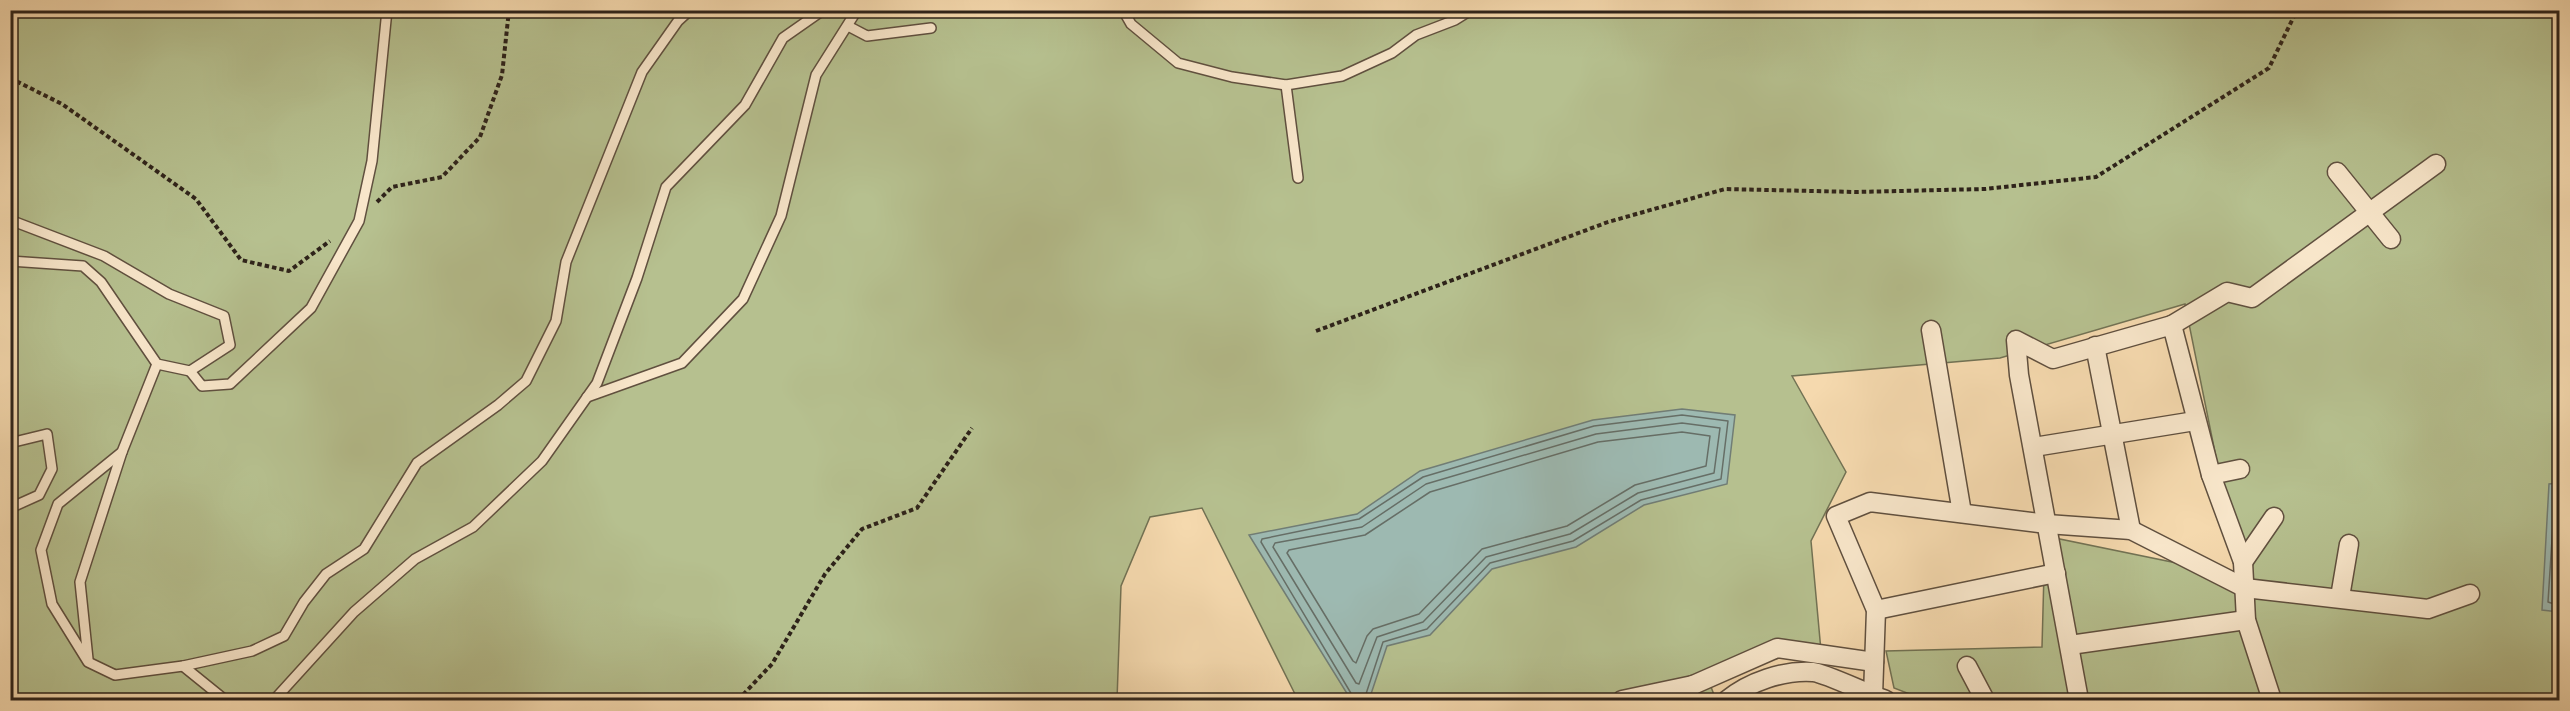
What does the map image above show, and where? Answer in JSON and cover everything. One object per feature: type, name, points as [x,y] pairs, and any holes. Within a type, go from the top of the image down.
[{"type":"street","points":[[2079,700],[2019,375],[2016,340],[2053,359],[2172,325],[2227,292],[2252,298],[2372,213],[2436,164]]},
{"type":"street","points":[[2337,172],[2391,239]]},
{"type":"street","points":[[2172,325],[2195,421],[2211,475],[2242,562],[2246,620],[2272,700]]},
{"type":"street","points":[[1931,330],[1962,513]]},
{"type":"street","points":[[2095,346],[2131,530]]},
{"type":"street","points":[[2034,447],[2195,421]]},
{"type":"street","points":[[2211,475],[2240,469]]},
{"type":"street","points":[[1727,700],[1738,691],[1777,675],[1814,672],[1849,694],[1879,698],[1874,662],[1876,610],[1836,516],[1870,502],[2047,524],[2131,530],[2245,588],[2340,597],[2428,609],[2470,594]]},
{"type":"street","points":[[2242,562],[2274,517]]},
{"type":"street","points":[[2340,597],[2349,544]]},
{"type":"street","points":[[1876,610],[2056,573]]},
{"type":"street","points":[[2070,645],[2246,620]]},
{"type":"street","points":[[1622,700],[1693,684],[1777,648],[1874,662]]},
{"type":"street","points":[[1966,666],[1985,700]]},
{"type":"street","points":[[1679,700],[1693,684]]},
{"type":"lane","points":[[10,261],[83,266],[101,282],[157,364],[190,371],[202,386],[230,384],[311,308],[358,221],[372,161],[387,10]]},
{"type":"lane","points":[[122,452],[58,504],[41,550],[52,604],[88,662],[115,675],[183,666],[252,651],[284,636],[326,574],[364,549],[417,463],[498,405],[526,381],[556,321],[566,262],[642,72],[678,21],[690,10]]},
{"type":"lane","points":[[274,700],[354,612],[415,559],[473,527],[542,461],[597,383],[637,278],[666,186],[745,105],[783,38],[823,10]]},
{"type":"lane","points":[[587,397],[682,363],[743,299],[781,216],[816,75],[857,10]]},
{"type":"lane","points":[[1123,10],[1131,24],[1178,63],[1232,77],[1286,85],[1342,75],[1392,53],[1416,34],[1453,15],[1471,10]]},
{"type":"lane","points":[[848,26],[867,36],[931,28]]},
{"type":"lane","points":[[1286,85],[1298,178]]},
{"type":"lane","points":[[10,220],[104,255],[169,294],[224,316],[230,345],[190,371]]},
{"type":"lane","points":[[88,662],[80,582],[122,452],[157,364]]},
{"type":"lane","points":[[10,442],[46,434],[52,469],[39,495],[10,508]]},
{"type":"lane","points":[[183,666],[225,700]]},
{"type":"path","points":[[358,221],[392,187],[442,177],[480,137],[502,75],[509,10]]},
{"type":"path","points":[[1317,331],[1608,222],[1725,189],[1856,192],[1985,189],[2096,177],[2269,68],[2297,10]]},
{"type":"path","points":[[10,78],[62,104],[196,199],[241,260],[289,270],[332,240]]},
{"type":"path","points":[[738,700],[772,664],[825,574],[862,529],[917,508],[972,428]]},
{"type":"green space","points":[[10,11],[2559,11],[2559,700],[1925,700],[1894,688],[1886,651],[2042,647],[2045,536],[2240,576],[2185,304],[2000,358],[1792,376],[1846,472],[1811,541],[1821,651],[1705,671],[1716,700],[1298,700],[1202,508],[1150,517],[1121,586],[1117,700],[11,700]]},
{"type":"water","points":[[1682,409],[1735,415],[1727,484],[1644,505],[1576,547],[1492,569],[1430,635],[1387,646],[1369,700],[1351,700],[1249,535],[1357,514],[1420,471],[1593,420]]},
{"type":"water","points":[[2560,483],[2559,612],[2542,610],[2549,484]]}]
